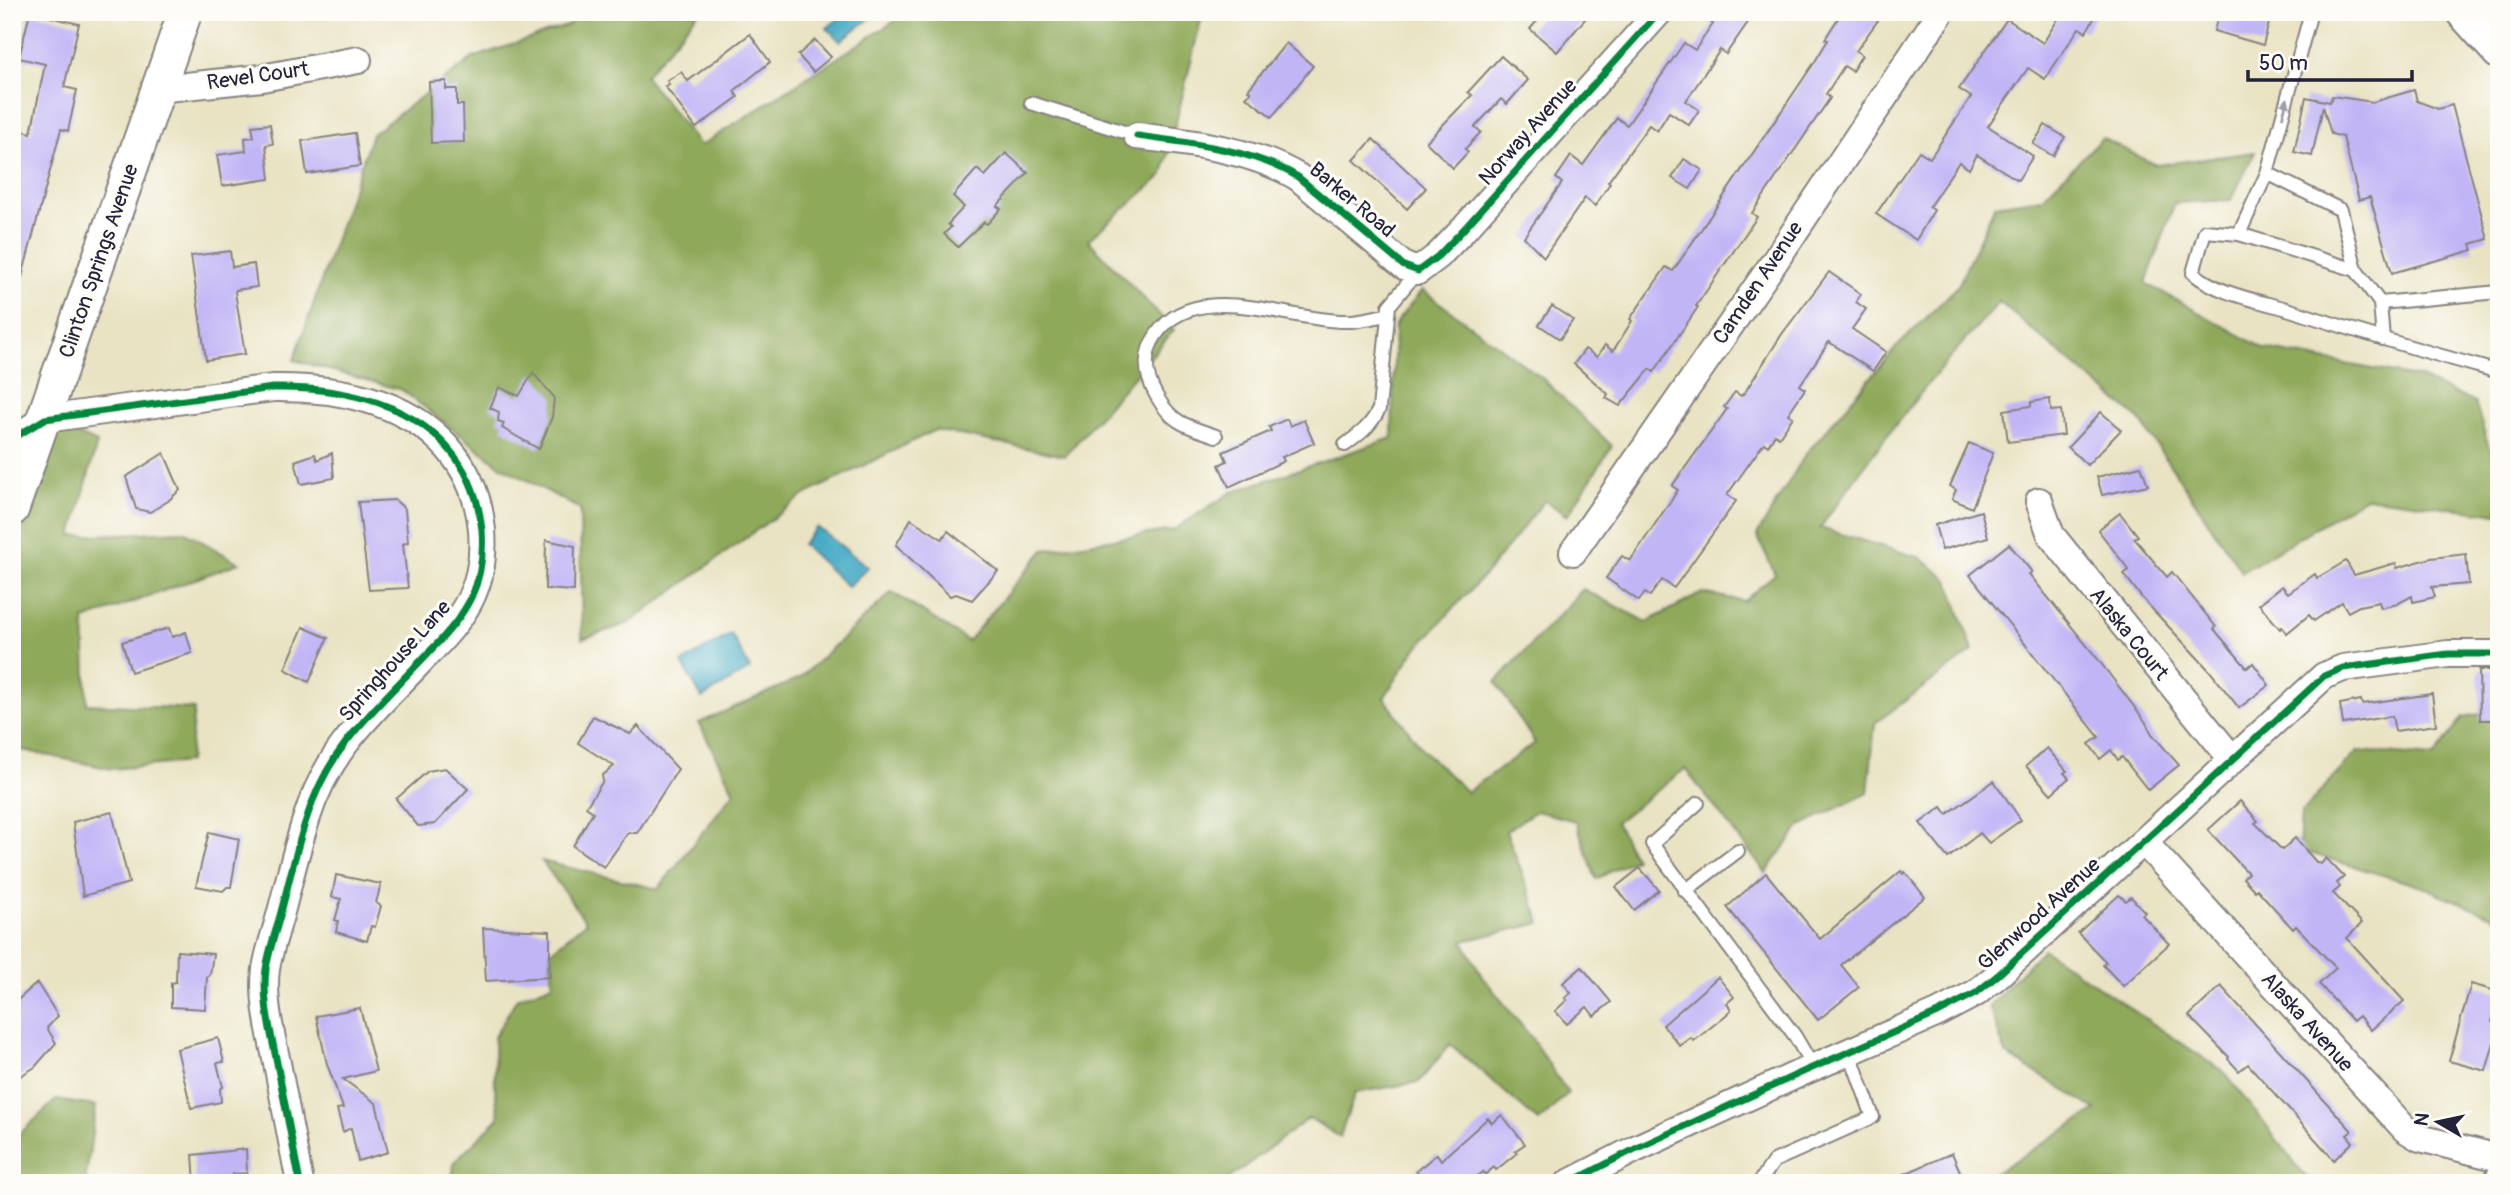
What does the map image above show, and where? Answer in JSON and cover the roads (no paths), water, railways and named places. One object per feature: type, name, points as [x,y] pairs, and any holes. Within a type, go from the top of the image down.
[{"type":"street","name":"Clinton Springs Avenue","points":[[12,509],[184,12]]},
{"type":"street","name":"Norway Avenue","points":[[1418,271],[1438,256],[1463,230],[1660,12]]},
{"type":"street","name":"Camden Avenue","points":[[1573,552],[1774,261],[1941,12]]},
{"type":"street","points":[[2463,12],[2499,52]]},
{"type":"street","name":"Revel Court","points":[[157,89],[262,78],[358,60]]},
{"type":"street","name":"Barker Road","points":[[1137,136],[1258,158],[1279,166],[1298,177],[1404,266],[1418,271]]},
{"type":"street","name":"Springhouse Lane","points":[[45,419],[273,388],[334,391],[383,405],[419,424],[443,443],[456,458],[471,484],[481,513],[483,543],[480,573],[465,611],[447,636],[349,738],[332,761],[305,821],[266,970],[266,1007],[300,1183]]},
{"type":"street","points":[[12,439],[45,419]]},
{"type":"street","name":"Alaska Court","points":[[2039,501],[2051,535],[2232,760]]},
{"type":"street","name":"Glenwood Avenue","points":[[1569,1183],[1635,1149],[1938,1013],[1976,993],[2324,676],[2343,668],[2448,654],[2499,654]]},
{"type":"street","name":"Alaska Avenue","points":[[2144,842],[2405,1129],[2420,1138],[2499,1158]]},
{"type":"street","points":[[2497,1183],[2499,1178]]},
{"type":"lane","points":[[2239,234],[2267,173],[2311,12]]},
{"type":"lane","points":[[1031,103],[1137,136]]},
{"type":"lane","points":[[2267,173],[2341,210],[2356,270],[2381,303],[2383,339]]},
{"type":"lane","points":[[2356,270],[2239,234],[2205,231],[2193,273],[2203,281],[2229,292],[2383,339],[2499,370]]},
{"type":"lane","points":[[1345,444],[1363,432],[1379,409],[1389,306],[1418,271]]},
{"type":"lane","points":[[2381,303],[2499,292]]},
{"type":"lane","points":[[1216,436],[1181,424],[1162,405],[1149,382],[1146,359],[1153,339],[1165,321],[1186,310],[1210,304],[1345,322],[1387,315]]},
{"type":"lane","points":[[1698,803],[1651,844],[1795,1037],[1812,1068]]},
{"type":"lane","points":[[1685,891],[1738,850]]},
{"type":"lane","points":[[1759,1183],[1774,1161],[1873,1117],[1849,1051]]},
{"type":"water","points":[[847,12],[868,12],[872,17],[840,41],[827,28]]},
{"type":"water","points":[[817,527],[868,567],[848,587],[802,544]]},
{"type":"water","points":[[731,634],[750,669],[702,698],[682,663]]}]
